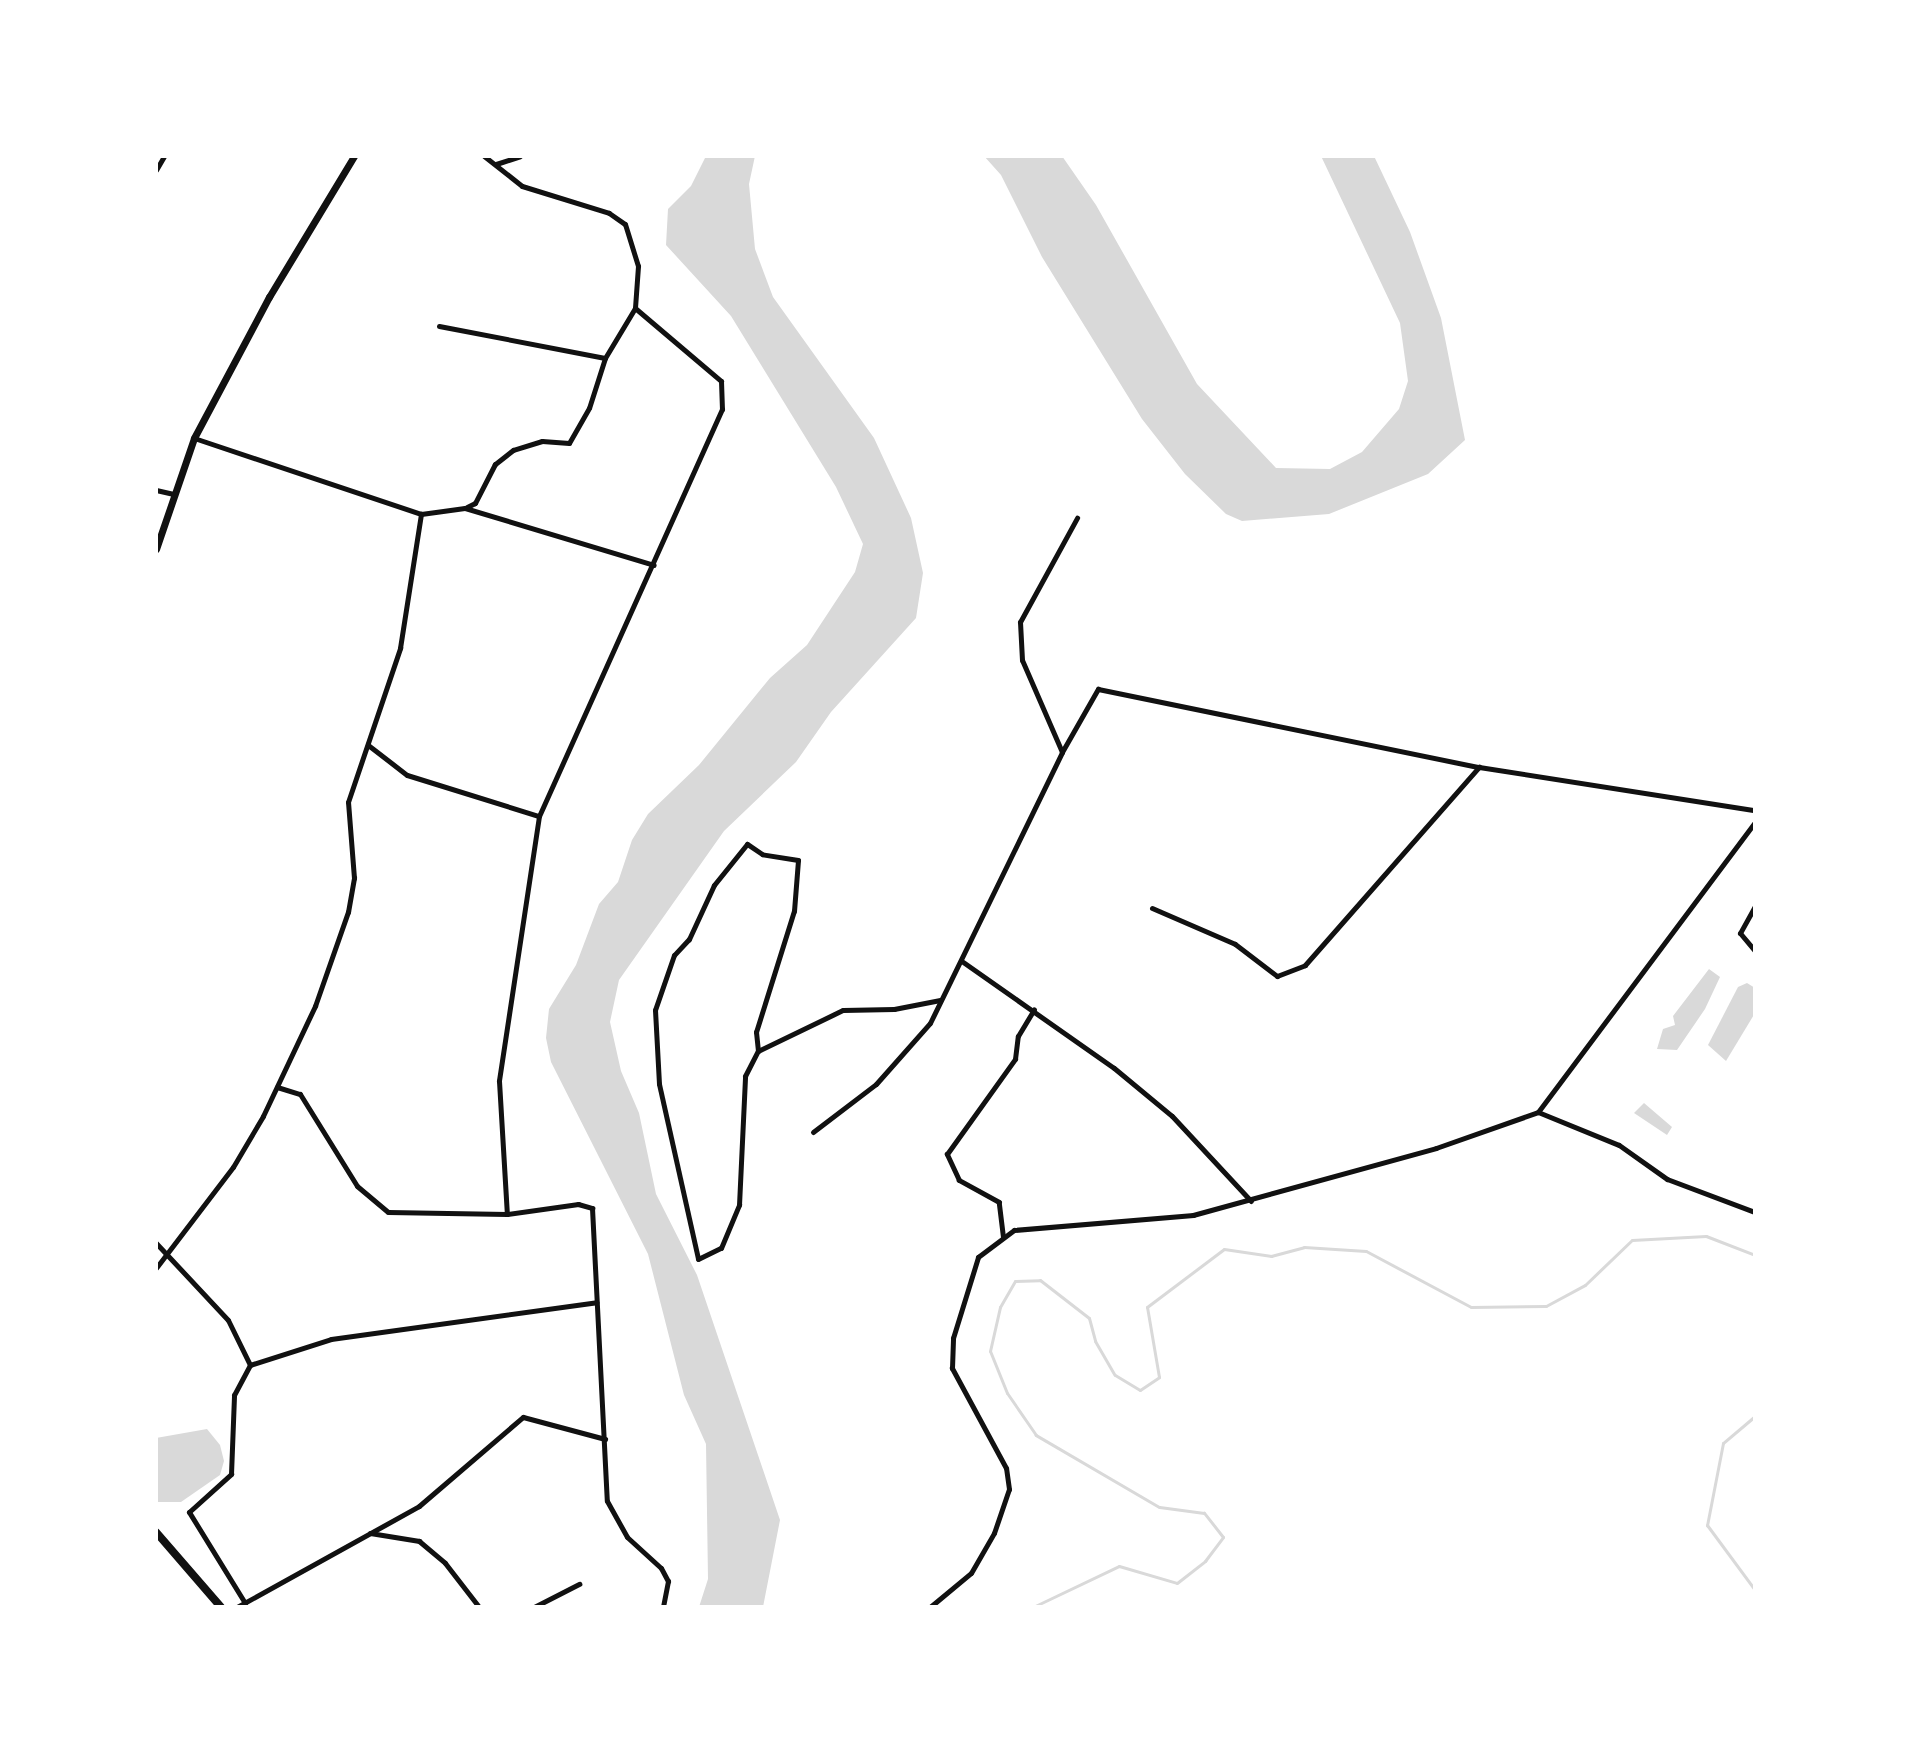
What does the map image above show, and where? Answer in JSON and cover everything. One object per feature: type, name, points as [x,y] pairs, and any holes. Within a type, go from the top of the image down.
[{"type":"main road","points":[[156,549],[194,438],[269,297],[354,156]]},
{"type":"main road","points":[[156,1532],[221,1607]]},
{"type":"street","points":[[156,170],[164,156]]},
{"type":"street","points":[[194,438],[421,514],[465,508],[475,503],[495,464],[513,450],[542,441],[569,443],[589,408],[605,358],[635,308],[638,266],[625,224],[609,213],[543,196],[484,156]]},
{"type":"street","points":[[495,165],[520,156]]},
{"type":"street","points":[[507,1214],[499,1081],[539,816],[722,409],[721,381],[635,308]]},
{"type":"street","points":[[439,326],[605,358]]},
{"type":"street","points":[[156,490],[174,494]]},
{"type":"street","points":[[465,508],[654,565]]},
{"type":"street","points":[[156,1268],[170,1254],[233,1167],[277,1087],[293,1044],[315,1006],[348,912],[354,878],[348,802],[400,648],[421,514]]},
{"type":"street","points":[[1062,752],[1022,660],[1020,622],[1077,518]]},
{"type":"street","points":[[813,1132],[876,1084],[930,1023],[963,962],[1062,752],[1098,689],[1479,767],[1755,810]]},
{"type":"street","points":[[368,745],[407,775],[539,816]]},
{"type":"street","points":[[1152,908],[1235,944],[1277,976],[1305,965],[1479,767]]},
{"type":"street","points":[[930,1607],[971,1573],[994,1533],[1009,1489],[1006,1468],[955,1376],[953,1338],[978,1257],[1014,1230],[1193,1215],[1251,1201],[1538,1112],[1755,822]]},
{"type":"street","points":[[758,1051],[756,1032],[794,911],[798,860],[762,854],[747,844],[714,885],[689,939],[674,955],[655,1010],[659,1084],[698,1259],[721,1248],[739,1205],[745,1076],[758,1051],[843,1010],[894,1009],[942,1000]]},
{"type":"street","points":[[1755,906],[1740,933],[1755,951]]},
{"type":"street","points":[[963,962],[1034,1009],[1172,1116],[1251,1201]]},
{"type":"street","points":[[1003,1238],[999,1202],[959,1180],[947,1154],[1015,1059],[1018,1036],[1034,1009]]},
{"type":"street","points":[[277,1087],[300,1094],[357,1186],[388,1212],[507,1214],[578,1204],[592,1208],[607,1501],[627,1537],[668,1581],[663,1607]]},
{"type":"street","points":[[1538,1112],[1619,1145],[1667,1179],[1755,1212]]},
{"type":"street","points":[[156,1243],[170,1254],[228,1320],[250,1365]]},
{"type":"street","points":[[245,1603],[189,1512],[231,1474],[234,1395],[250,1365],[331,1339],[596,1302]]},
{"type":"street","points":[[237,1607],[419,1506],[523,1417],[605,1439]]},
{"type":"street","points":[[369,1533],[419,1541],[445,1563],[479,1607]]},
{"type":"street","points":[[534,1607],[579,1584]]},
{"type":"shaded area","points":[[706,156],[755,156],[749,184],[755,249],[773,297],[874,438],[911,518],[923,573],[916,618],[831,712],[796,762],[724,831],[619,980],[610,1022],[621,1071],[639,1113],[656,1194],[697,1275],[780,1520],[763,1607],[699,1607],[708,1579],[706,1444],[684,1395],[648,1254],[551,1062],[546,1038],[549,1009],[576,965],[599,904],[618,882],[632,840],[648,814],[699,765],[770,678],[807,645],[855,572],[863,544],[836,487],[731,316],[666,245],[668,209],[691,186]]},
{"type":"shaded area","points":[[984,156],[1062,156],[1096,205],[1197,384],[1276,468],[1330,469],[1362,452],[1399,409],[1408,381],[1400,323],[1321,156],[1374,156],[1410,232],[1441,318],[1465,440],[1428,474],[1329,514],[1242,521],[1226,514],[1185,474],[1142,419],[1042,257],[1001,175]]},
{"type":"shaded area","points":[[1709,969],[1720,977],[1705,1009],[1677,1050],[1657,1049],[1663,1029],[1675,1025],[1673,1016]]},
{"type":"shaded area","points":[[1747,983],[1755,988],[1755,1013],[1726,1061],[1708,1045],[1738,987]]},
{"type":"shaded area","points":[[1644,1103],[1672,1127],[1667,1135],[1634,1113]]},
{"type":"shaded area","points":[[207,1429],[220,1445],[224,1461],[220,1475],[181,1502],[156,1502],[156,1438]]},
{"type":"waterway","points":[[1033,1607],[1119,1566],[1177,1583],[1205,1561],[1223,1537],[1204,1513],[1159,1507],[1036,1435],[1007,1393],[990,1351],[1000,1307],[1015,1281],[1040,1280],[1089,1318],[1095,1341],[1115,1375],[1140,1390],[1159,1377],[1147,1307],[1224,1249],[1271,1256],[1304,1247],[1366,1251],[1471,1307],[1546,1306],[1585,1285],[1632,1240],[1706,1236],[1755,1255]]},
{"type":"waterway","points":[[1755,1416],[1723,1443],[1707,1525],[1755,1590]]}]
